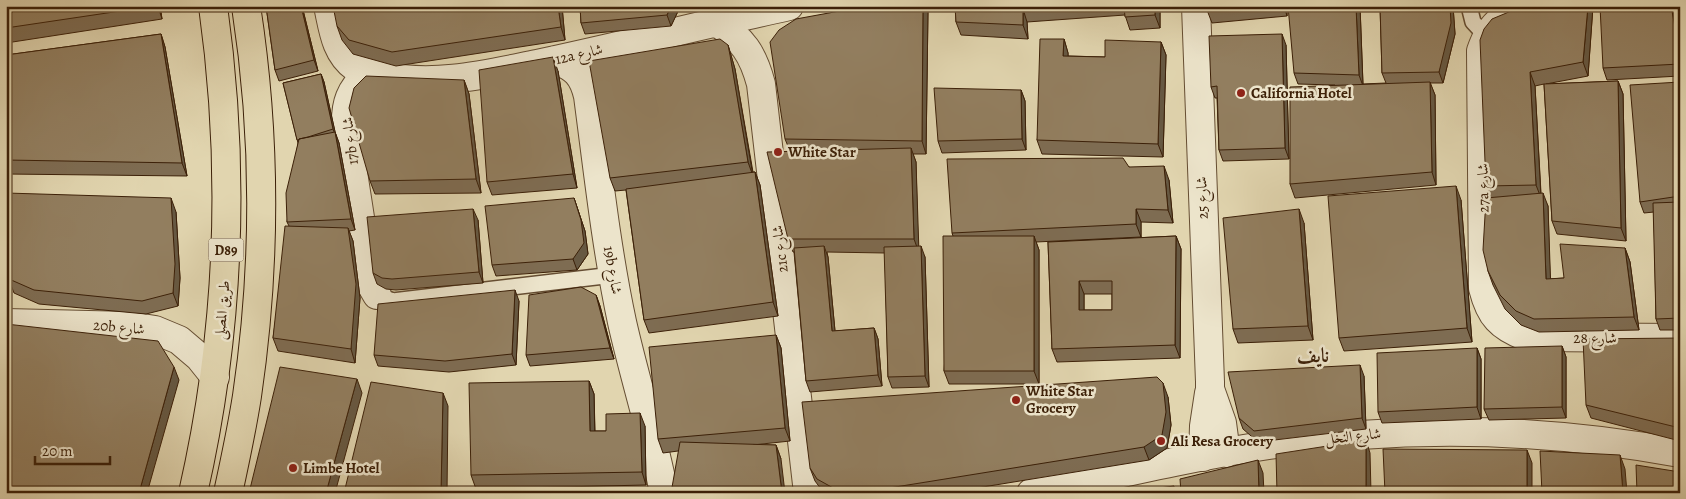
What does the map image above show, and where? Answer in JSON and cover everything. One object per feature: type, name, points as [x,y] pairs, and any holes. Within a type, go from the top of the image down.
[{"type":"main road","name":"طريق المصلى","points":[[193,493],[214,377],[225,278],[228,183],[225,107],[213,6]]},
{"type":"main road","name":"D89","points":[[228,493],[246,397],[256,320],[261,243],[261,165],[258,107],[246,6]]},
{"type":"street","points":[[328,6],[334,36],[339,48],[346,59],[368,73]]},
{"type":"street","name":"12a شارع","points":[[368,73],[420,81],[473,77],[555,60],[716,22],[754,10],[789,6]]},
{"type":"street","name":"شارع 25","points":[[1196,6],[1210,389],[1222,423],[1214,455]]},
{"type":"street","points":[[1486,36],[1495,24],[1508,14],[1534,6]]},
{"type":"street","name":"21c شارع","points":[[716,22],[733,33],[746,47],[756,65],[761,84],[808,493]]},
{"type":"street","name":"27a شارع","points":[[1486,36],[1481,51],[1483,288],[1488,305],[1497,320],[1511,331]]},
{"type":"street","name":"19b شارع","points":[[555,60],[567,64],[578,73],[585,83],[613,275],[628,346],[650,426],[664,493]]},
{"type":"street","name":"17b شارع","points":[[368,73],[357,83],[349,97],[345,112],[370,283],[377,295]]},
{"type":"street","name":"20b شارع","points":[[6,323],[130,326],[155,330],[179,340],[199,357],[214,377]]},
{"type":"street","name":"شارع 28","points":[[1511,331],[1528,337],[1680,338]]},
{"type":"street","name":"شارع النخل","points":[[1031,493],[1270,445],[1380,433],[1483,432],[1572,437],[1680,453]]},
{"type":"lane","points":[[1469,6],[1473,22],[1486,36]]},
{"type":"lane","points":[[377,295],[393,300],[401,300],[613,275]]},
{"type":"building","points":[[6,6],[154,6],[6,28]]},
{"type":"building","points":[[266,6],[301,6],[314,60],[275,70]]},
{"type":"building","points":[[333,6],[558,6],[561,27],[392,52],[349,40],[337,26]]},
{"type":"building","points":[[580,6],[671,6],[667,15],[581,23]]},
{"type":"building","points":[[867,6],[923,6],[922,141],[785,139],[770,42],[779,30],[796,19]]},
{"type":"building","points":[[955,6],[1061,6],[1023,9],[1023,25],[956,22]]},
{"type":"building","points":[[1124,6],[1155,6],[1155,15],[1125,17]]},
{"type":"building","points":[[1207,6],[1244,6],[1207,10]]},
{"type":"building","points":[[1288,6],[1356,6],[1359,75],[1294,73]]},
{"type":"building","points":[[1380,6],[1450,6],[1451,23],[1439,72],[1382,73]]},
{"type":"building","points":[[1529,6],[1588,6],[1583,62],[1530,72],[1536,185],[1486,186],[1480,40],[1484,29],[1492,19]]},
{"type":"building","points":[[1600,6],[1671,6],[1680,54],[1680,64],[1603,68]]},
{"type":"building","points":[[161,34],[182,163],[6,160],[6,55]]},
{"type":"building","points":[[1282,34],[1285,148],[1219,150],[1217,86],[1211,87],[1209,36]]},
{"type":"building","points":[[720,39],[728,45],[748,162],[610,178],[589,61]]},
{"type":"building","points":[[1040,39],[1064,39],[1063,56],[1105,57],[1105,40],[1161,42],[1158,144],[1037,140]]},
{"type":"building","points":[[553,57],[573,174],[487,182],[479,70]]},
{"type":"building","points":[[321,74],[333,129],[297,140],[283,83]]},
{"type":"building","points":[[366,76],[464,80],[476,179],[370,181],[349,108],[354,88]]},
{"type":"building","points":[[1618,81],[1621,228],[1552,221],[1544,84]]},
{"type":"building","points":[[1430,82],[1432,172],[1290,184],[1290,87]]},
{"type":"building","points":[[1680,82],[1680,196],[1640,202],[1630,85]]},
{"type":"building","points":[[934,88],[1021,90],[1022,139],[938,141]]},
{"type":"building","points":[[335,132],[351,219],[287,222],[286,193],[299,139]]},
{"type":"building","points":[[911,148],[914,239],[788,239],[767,152]]},
{"type":"building","points":[[1123,158],[1129,167],[1164,166],[1168,210],[1136,209],[1136,224],[952,233],[947,159]]},
{"type":"building","points":[[755,172],[773,302],[644,320],[626,189]]},
{"type":"building","points":[[1456,186],[1467,328],[1339,338],[1328,196]]},
{"type":"building","points":[[6,193],[171,198],[175,264],[173,293],[142,301],[34,290],[9,279],[6,272]]},
{"type":"building","points":[[1543,193],[1546,279],[1564,278],[1560,244],[1625,248],[1634,317],[1534,319],[1516,311],[1500,295],[1488,271],[1483,250],[1486,198]]},
{"type":"building","points":[[574,198],[581,220],[584,243],[573,259],[492,265],[485,206]]},
{"type":"building","points":[[1680,202],[1680,318],[1656,319],[1653,203]]},
{"type":"building","points":[[473,209],[479,272],[392,279],[382,278],[373,273],[367,217]]},
{"type":"building","points":[[1299,209],[1308,326],[1233,329],[1223,218]]},
{"type":"building","points":[[285,226],[348,228],[356,284],[351,349],[273,338]]},
{"type":"building","points":[[943,236],[1034,236],[1034,371],[944,371]]},
{"type":"building","points":[[1176,236],[1175,345],[1052,349],[1048,242]],"holes":[[[1079,281],[1112,281],[1112,310],[1079,310]]]},
{"type":"building","points":[[824,246],[832,331],[874,328],[878,375],[806,381],[794,248]]},
{"type":"building","points":[[921,246],[925,376],[888,377],[884,247]]},
{"type":"building","points":[[581,287],[596,295],[610,348],[526,355],[529,295]]},
{"type":"building","points":[[515,290],[512,354],[445,361],[374,355],[378,304]]},
{"type":"building","points":[[6,324],[158,341],[174,367],[139,493],[6,493]]},
{"type":"building","points":[[776,335],[785,428],[658,439],[649,347]]},
{"type":"building","points":[[1680,338],[1680,428],[1586,405],[1583,339]]},
{"type":"building","points":[[1562,346],[1562,407],[1484,409],[1485,348]]},
{"type":"building","points":[[1477,348],[1477,407],[1378,412],[1377,353]]},
{"type":"building","points":[[1360,365],[1362,418],[1254,431],[1239,418],[1228,372]]},
{"type":"building","points":[[280,367],[357,379],[326,493],[249,493]]},
{"type":"building","points":[[1157,377],[1163,383],[1166,412],[1162,435],[1144,447],[858,493],[835,489],[817,479],[810,468],[802,402]]},
{"type":"building","points":[[589,381],[590,431],[606,431],[606,414],[640,413],[642,472],[471,475],[469,383]]},
{"type":"building","points":[[371,382],[443,393],[441,493],[344,493]]},
{"type":"building","points":[[1366,440],[1366,493],[1277,493],[1276,454]]},
{"type":"building","points":[[680,442],[776,445],[782,493],[671,493]]},
{"type":"building","points":[[1383,449],[1527,450],[1527,493],[1385,493]]},
{"type":"building","points":[[1540,451],[1620,455],[1623,493],[1542,493]]},
{"type":"building","points":[[1258,460],[1259,493],[1181,493],[1180,479]]},
{"type":"building","points":[[1636,465],[1680,472],[1680,493],[1637,493]]},
{"type":"building","points":[[1174,486],[1174,493],[1122,493]]},
{"type":"place","name":"California Hotel","points":[[1241,93]]},
{"type":"place","name":"White Star","points":[[778,152]]},
{"type":"place","name":"White Star Grocery","points":[[1016,400]]},
{"type":"place","name":"Ali Resa Grocery","points":[[1161,441]]},
{"type":"place","name":"Limbe Hotel","points":[[293,468]]},
{"type":"district","name":"نایف","points":[[1313,355]]}]
